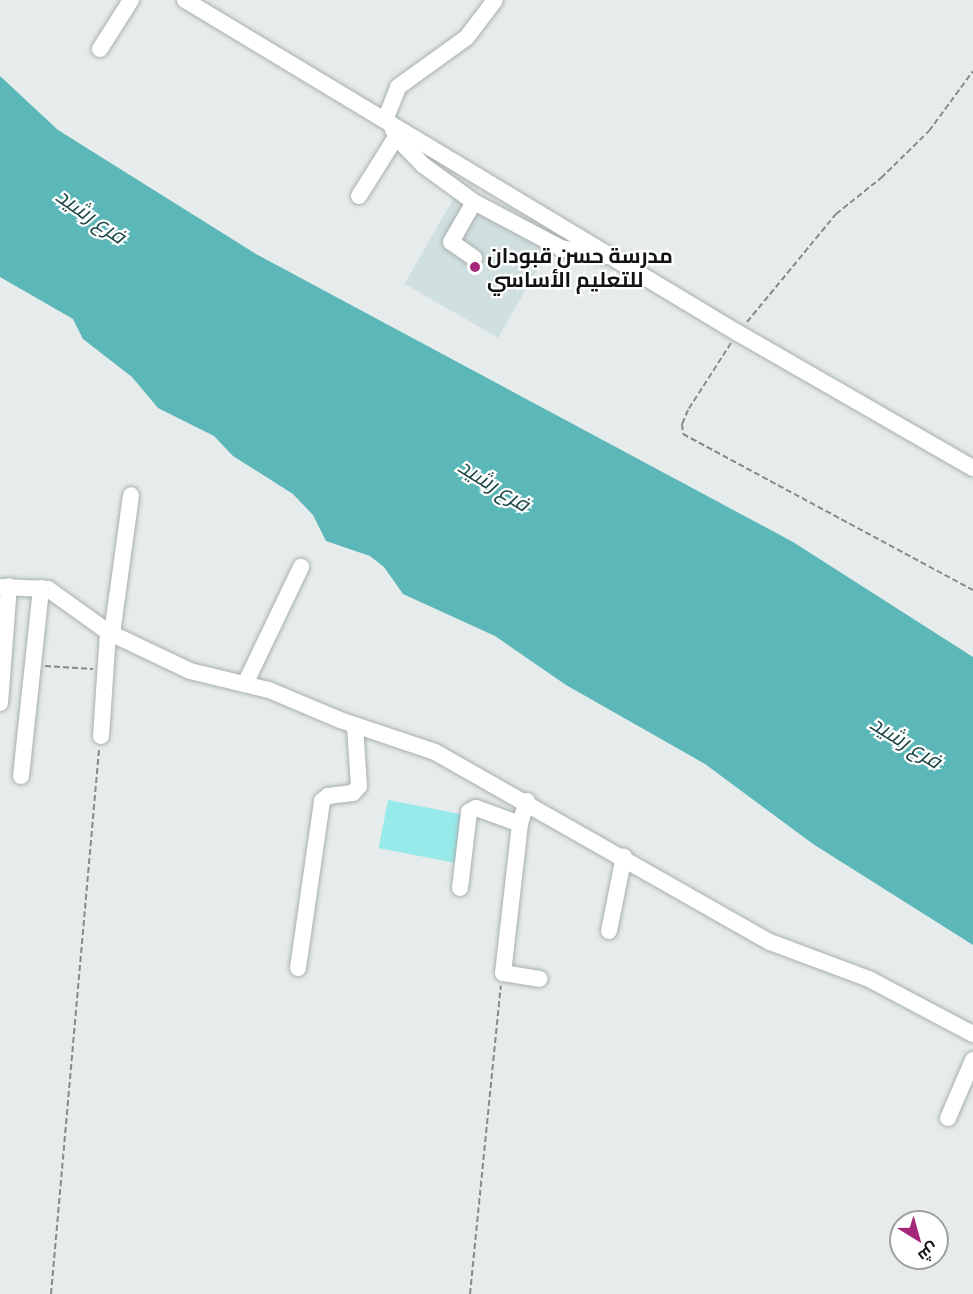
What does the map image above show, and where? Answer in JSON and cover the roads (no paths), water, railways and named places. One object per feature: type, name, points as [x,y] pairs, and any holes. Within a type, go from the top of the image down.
[{"type":"street","points":[[100,49],[131,0]]},
{"type":"street","points":[[185,0],[391,127],[738,333],[973,468]]},
{"type":"street","points":[[359,196],[391,127],[398,87],[467,36],[495,0]]},
{"type":"street","points":[[391,127],[423,165],[474,202],[561,248],[611,257]]},
{"type":"street","points":[[474,202],[451,242],[474,258]]},
{"type":"street","points":[[100,736],[110,633],[131,495]]},
{"type":"street","points":[[245,684],[301,567]]},
{"type":"street","points":[[0,703],[5,586],[41,588],[55,593],[110,633],[190,671],[245,684],[435,752],[624,856],[770,942],[869,979],[973,1035]]},
{"type":"street","points":[[21,776],[41,588]]},
{"type":"street","points":[[298,968],[322,801],[328,796],[353,793],[359,786],[355,725]]},
{"type":"street","points":[[527,801],[520,824],[503,974],[540,979]]},
{"type":"street","points":[[460,888],[471,810],[520,824]]},
{"type":"street","points":[[609,931],[624,856]]},
{"type":"street","points":[[948,1118],[973,1060]]},
{"type":"water","name":"فرع رشيد","points":[[0,76],[58,130],[256,254],[793,542],[973,657],[973,945],[813,844],[705,764],[566,685],[495,636],[403,594],[384,567],[370,556],[326,541],[313,515],[293,494],[233,456],[214,436],[158,408],[132,377],[83,339],[73,319],[0,277]]},
{"type":"place","name":"مدرسة حسن قبودان للتعليم الأساسي","points":[[475,267]]}]
